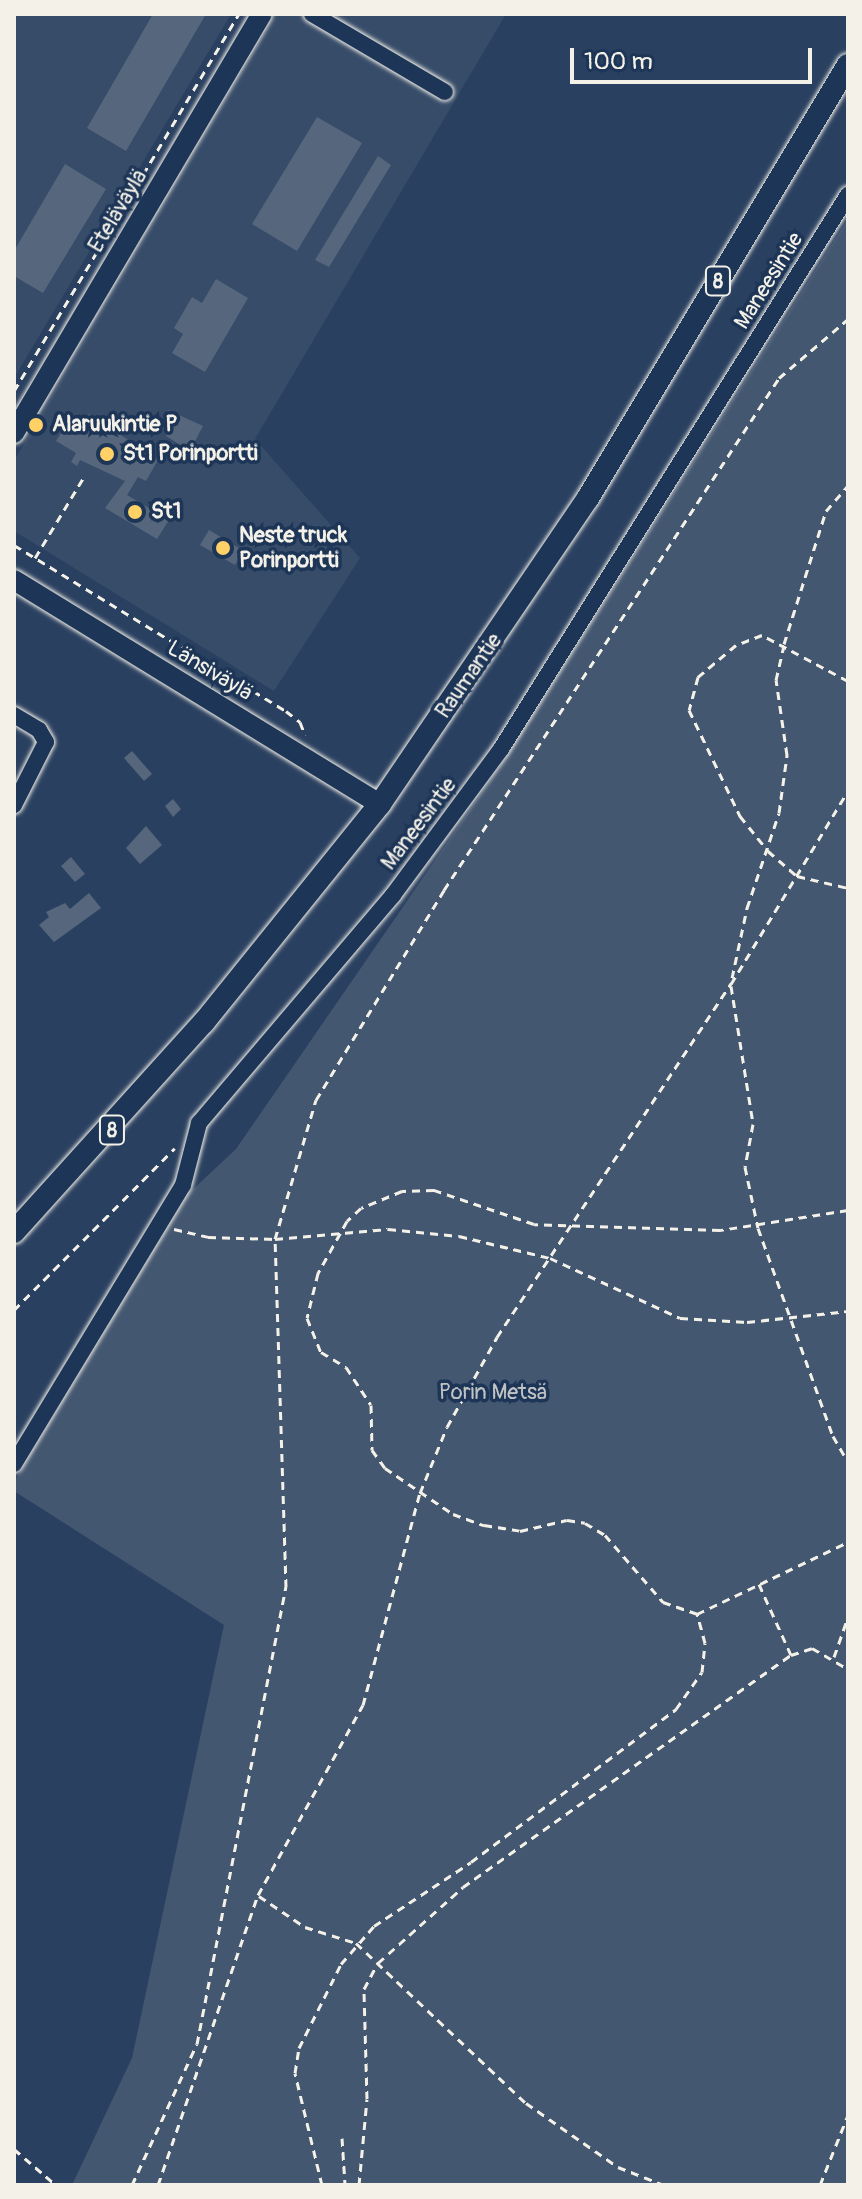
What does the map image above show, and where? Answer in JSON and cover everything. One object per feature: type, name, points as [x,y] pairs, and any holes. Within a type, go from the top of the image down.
[{"type":"highway","name":"Raumantie","points":[[14,1232],[193,1035],[380,804],[588,498],[848,65]]},
{"type":"main road","name":"Eteläväylä","points":[[14,433],[262,14]]},
{"type":"main road","name":"Länsiväylä","points":[[14,580],[380,804]]},
{"type":"street","points":[[312,14],[445,92]]},
{"type":"street","name":"Maneesintie","points":[[14,1464],[183,1185],[199,1123],[393,895],[501,749],[848,195]]},
{"type":"street","points":[[14,715],[39,730],[46,742],[14,805]]},
{"type":"path","points":[[14,391],[239,14]]},
{"type":"path","points":[[132,2185],[197,2044],[286,1587],[275,1239],[316,1100],[444,890],[779,378],[848,319]]},
{"type":"path","points":[[35,558],[85,475]]},
{"type":"path","points":[[848,486],[826,511],[784,644],[776,680],[787,755],[768,851],[747,908],[731,984],[753,1124],[745,1167],[758,1228],[788,1319],[848,1462]]},
{"type":"path","points":[[14,545],[300,722],[302,755]]},
{"type":"path","points":[[848,681],[784,644],[762,635],[716,658],[698,677],[689,710],[740,816],[768,851],[797,876],[848,888]]},
{"type":"path","points":[[158,2185],[258,1895],[363,1705],[420,1493],[491,1348],[731,984],[848,791]]},
{"type":"path","points":[[14,1310],[199,1123]]},
{"type":"path","points":[[322,2185],[295,2073],[299,2048],[356,1943],[676,1709],[702,1672],[705,1643],[697,1614],[645,1589],[605,1535],[585,1523],[567,1520],[520,1531],[484,1525],[420,1493],[372,1450],[371,1405],[346,1367],[321,1352],[309,1333],[307,1318],[318,1273],[339,1234],[361,1208],[402,1191],[434,1190],[534,1224],[572,1222],[758,1228],[848,1210]]},
{"type":"path","points":[[161,1225],[208,1237],[275,1239],[388,1229],[459,1236],[550,1258],[680,1318],[788,1319],[848,1311]]},
{"type":"path","points":[[697,1614],[848,1542]]},
{"type":"path","points":[[759,1583],[791,1655]]},
{"type":"path","points":[[834,1657],[848,1617]]},
{"type":"path","points":[[359,2185],[367,2099],[364,1989],[378,1963],[463,1887],[791,1655],[812,1648],[834,1657],[848,1669]]},
{"type":"path","points":[[258,1895],[305,1927],[356,1943],[526,2103],[618,2167],[664,2185]]},
{"type":"path","points":[[820,2185],[848,2115]]},
{"type":"path","points":[[342,2138],[345,2185]]},
{"type":"path","points":[[14,2149],[56,2185]]},
{"type":"shaded area","points":[[14,14],[231,14],[14,378]]},
{"type":"shaded area","points":[[276,14],[506,14],[255,439],[360,558],[274,691],[14,531],[14,461]]},
{"type":"green space","name":"Porin Metsä","points":[[848,219],[848,2185],[72,2185],[132,2058],[224,1625],[14,1491],[14,1482],[188,1194],[236,1149],[507,756]]},
{"type":"building","points":[[153,14],[206,14],[126,151],[87,128]]},
{"type":"building","points":[[317,117],[362,143],[297,251],[252,224]]},
{"type":"building","points":[[378,156],[391,165],[329,267],[315,260]]},
{"type":"building","points":[[65,164],[106,189],[43,293],[14,276],[14,251]]},
{"type":"building","points":[[216,279],[248,298],[205,372],[172,353],[183,334],[174,328],[192,297],[202,303]]},
{"type":"building","points":[[168,410],[203,426],[190,451],[166,436],[172,424],[163,418]]},
{"type":"building","points":[[89,414],[158,460],[146,481],[138,477],[127,495],[169,520],[157,539],[105,508],[125,481],[80,460],[77,466],[71,462],[76,453],[56,441],[64,428],[69,431],[75,422],[82,426]]},
{"type":"building","points":[[209,530],[244,551],[235,565],[200,545]]},
{"type":"building","points":[[132,751],[152,774],[144,781],[124,758]]},
{"type":"building","points":[[173,799],[181,809],[173,817],[165,806]]},
{"type":"building","points":[[146,826],[162,845],[140,864],[126,848]]},
{"type":"building","points":[[71,857],[85,874],[75,882],[61,866]]},
{"type":"building","points":[[89,893],[101,908],[54,942],[39,925],[49,917],[46,912],[65,903],[70,909]]},
{"type":"place","name":"Alaruukintie P","points":[[36,425]]},
{"type":"place","name":"St1 Porinportti","points":[[107,454]]},
{"type":"place","name":"St1","points":[[135,512]]},
{"type":"place","name":"Neste truck Porinportti","points":[[223,548]]}]
